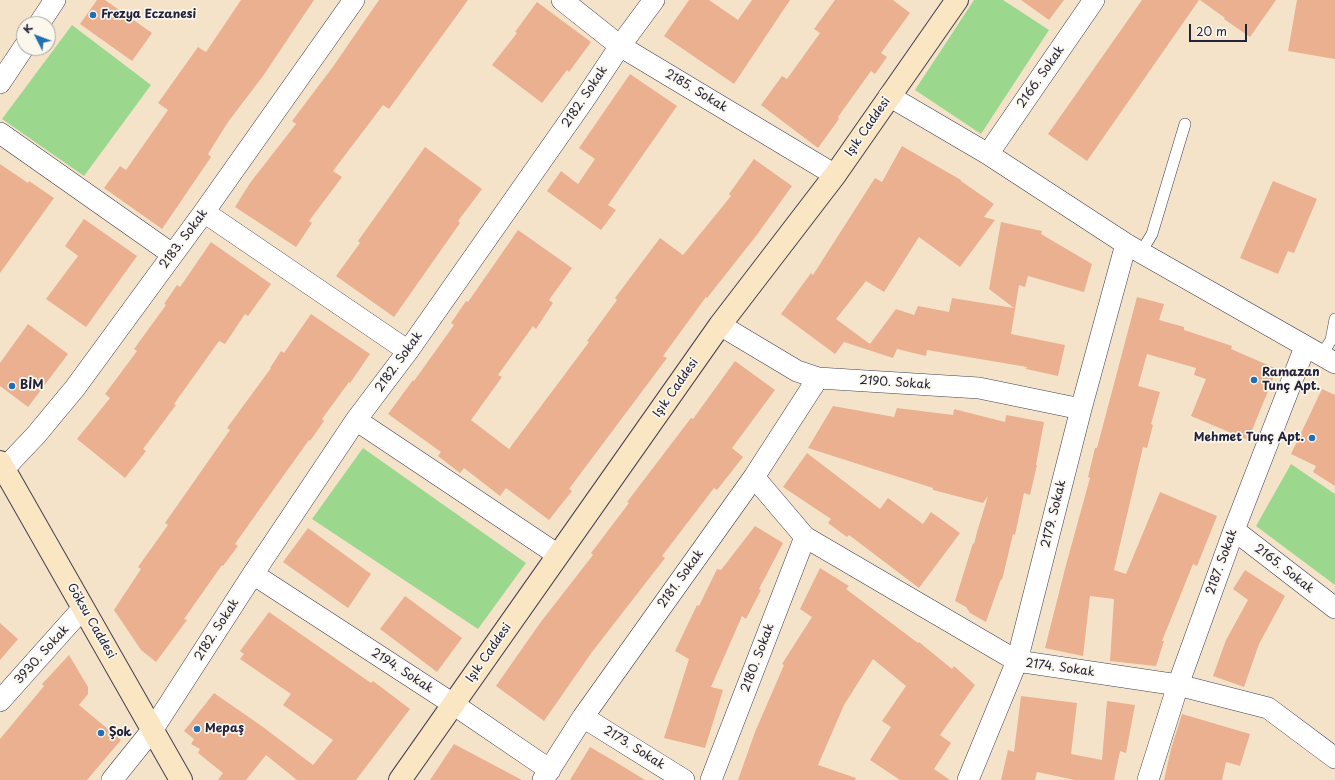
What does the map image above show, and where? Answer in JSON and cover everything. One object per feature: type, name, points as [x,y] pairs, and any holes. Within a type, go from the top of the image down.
[{"type":"street","name":"2183. Sokak","points":[[1,468],[36,435],[75,388],[204,212],[354,0]]},
{"type":"street","name":"2185. Sokak","points":[[562,0],[620,46],[835,175]]},
{"type":"street","name":"2182. Sokak","points":[[112,780],[153,729],[253,574],[356,420],[408,351],[584,100],[620,46],[654,0]]},
{"type":"street","name":"Işık Caddesi","points":[[400,780],[720,326],[835,175],[957,0]]},
{"type":"street","name":"2166. Sokak","points":[[988,154],[1094,0]]},
{"type":"street","points":[[0,83],[18,56]]},
{"type":"street","points":[[890,96],[988,154],[1133,248],[1320,355]]},
{"type":"street","points":[[0,133],[172,254]]},
{"type":"street","points":[[204,212],[408,351]]},
{"type":"street","name":"2179. Sokak","points":[[968,780],[1017,661],[1081,409],[1133,248]]},
{"type":"street","name":"2190. Sokak","points":[[720,326],[797,371],[818,378],[979,388],[1081,409]]},
{"type":"street","name":"2187. Sokak","points":[[1148,780],[1178,684],[1234,530],[1320,355]]},
{"type":"street","name":"2181. Sokak","points":[[547,775],[583,717],[754,477],[818,378]]},
{"type":"street","points":[[356,420],[558,554]]},
{"type":"street","name":"Göksu Caddesi","points":[[1,468],[84,608],[181,780]]},
{"type":"street","name":"2174. Sokak","points":[[754,477],[805,536],[1017,661],[1178,684],[1268,708],[1335,758]]},
{"type":"street","name":"2165. Sokak","points":[[1234,530],[1335,608]]},
{"type":"street","name":"2180. Sokak","points":[[711,780],[805,536]]},
{"type":"street","name":"2194. Sokak","points":[[253,574],[453,704],[547,775]]},
{"type":"street","name":"3930. Sokak","points":[[0,701],[84,608]]},
{"type":"street","name":"2173. Sokak","points":[[583,717],[684,780]]},
{"type":"lane","points":[[1133,248],[1152,234],[1185,124]]},
{"type":"lane","points":[[1320,355],[1331,340],[1335,319]]},
{"type":"green space","points":[[974,0],[1003,0],[1049,30],[981,134],[915,90]]},
{"type":"green space","points":[[72,25],[151,85],[84,176],[2,119],[49,56],[56,56],[56,46]]},
{"type":"green space","points":[[363,448],[526,563],[478,629],[312,519]]},
{"type":"green space","points":[[1291,464],[1335,494],[1335,585],[1256,526]]},
{"type":"building","points":[[97,0],[105,0],[152,33],[132,61],[80,24]]},
{"type":"building","points":[[241,0],[314,0],[263,76],[228,122],[208,154],[211,157],[162,229],[104,188],[120,166],[126,170],[168,110],[158,103],[198,47],[206,52]]},
{"type":"building","points":[[379,0],[468,0],[389,109],[383,105],[333,171],[342,177],[309,221],[312,223],[296,247],[235,207],[250,183],[296,124],[292,121],[332,68]]},
{"type":"building","points":[[689,0],[709,0],[738,20],[752,0],[790,0],[734,84],[664,36]]},
{"type":"building","points":[[835,0],[893,0],[910,13],[881,53],[887,57],[875,74],[871,71],[818,148],[761,105],[782,76],[787,79],[820,33],[814,29]]},
{"type":"building","points":[[1021,0],[1064,0],[1049,20]]},
{"type":"building","points":[[1142,0],[1199,0],[1087,161],[1048,134]]},
{"type":"building","points":[[1200,0],[1276,0],[1250,37]]},
{"type":"building","points":[[1297,0],[1335,0],[1335,59],[1288,51]]},
{"type":"building","points":[[537,2],[591,42],[569,72],[567,70],[542,103],[492,65],[517,33],[515,32]]},
{"type":"building","points":[[630,74],[677,106],[608,205],[616,210],[601,230],[547,191],[561,171],[578,184],[595,159],[579,148]]},
{"type":"building","points":[[902,146],[961,180],[994,204],[984,217],[995,220],[960,267],[919,237],[884,292],[866,281],[836,319],[870,344],[896,309],[914,315],[918,306],[949,312],[952,298],[1014,308],[989,289],[1001,222],[1042,231],[1041,234],[1092,264],[1084,292],[1028,276],[1025,287],[1019,285],[1011,334],[1065,345],[1058,376],[1026,369],[1027,367],[927,350],[926,356],[897,349],[893,358],[844,342],[835,354],[781,314],[811,273],[813,275],[875,178],[882,182]]},
{"type":"building","points":[[425,147],[482,189],[458,221],[460,223],[394,317],[336,276],[360,243],[358,241]]},
{"type":"building","points":[[754,159],[792,186],[756,236],[707,298],[706,297],[663,356],[667,358],[569,489],[572,491],[549,520],[506,488],[500,496],[464,468],[460,473],[438,456],[441,452],[388,414],[413,380],[414,381],[454,325],[451,323],[466,301],[468,302],[518,230],[572,268],[549,300],[553,303],[536,329],[533,326],[498,375],[502,377],[471,420],[509,449],[589,342],[587,341],[617,300],[615,298],[660,238],[683,255],[731,196],[729,194]]},
{"type":"building","points":[[0,164],[54,198],[0,273]]},
{"type":"building","points":[[1273,181],[1317,199],[1294,253],[1288,251],[1278,274],[1240,258]]},
{"type":"building","points":[[84,219],[137,256],[86,327],[46,299],[78,256],[65,246]]},
{"type":"building","points":[[211,242],[271,284],[248,316],[245,314],[225,344],[219,341],[174,404],[176,405],[143,449],[146,451],[125,478],[77,439],[110,398],[105,394],[137,351],[134,349],[166,305],[164,304],[177,285],[180,287]]},
{"type":"building","points":[[1137,297],[1164,304],[1159,320],[1184,327],[1184,330],[1232,346],[1231,349],[1277,369],[1248,440],[1191,416],[1206,379],[1194,375],[1196,368],[1147,354],[1138,386],[1160,392],[1151,424],[1153,425],[1147,448],[1143,447],[1114,570],[1126,574],[1160,492],[1217,516],[1197,566],[1193,564],[1162,641],[1164,641],[1156,666],[1110,661],[1114,599],[1090,596],[1083,656],[1045,648],[1090,478],[1088,477],[1095,448],[1097,448]]},
{"type":"building","points":[[311,314],[370,354],[322,419],[324,421],[310,441],[309,440],[235,544],[238,546],[223,566],[222,565],[184,619],[187,620],[156,662],[141,650],[114,610],[141,569],[138,567],[168,525],[165,523],[230,430],[227,428],[271,368],[281,351],[284,353]]},
{"type":"building","points":[[28,324],[68,354],[28,407],[0,386],[0,363]]},
{"type":"building","points":[[735,361],[775,390],[732,448],[743,457],[717,490],[714,488],[662,556],[665,558],[592,652],[544,721],[496,686],[540,623],[593,555],[591,553],[629,503],[627,502],[691,418],[693,419]]},
{"type":"building","name":"Mehmet Tunç Apt.","points":[[1322,389],[1335,395],[1335,486],[1313,472],[1316,466],[1291,454]]},
{"type":"building","points":[[833,406],[894,417],[897,408],[953,415],[954,409],[1005,422],[1006,415],[1044,422],[1037,465],[1030,495],[1024,493],[1015,535],[1013,534],[1002,580],[1001,579],[986,622],[970,613],[966,607],[955,601],[988,496],[983,503],[933,490],[933,488],[808,448]]},
{"type":"building","points":[[807,453],[880,509],[888,498],[923,524],[931,512],[960,533],[919,588],[849,535],[847,537],[828,523],[831,519],[783,487]]},
{"type":"building","points":[[755,526],[783,543],[759,589],[761,590],[746,619],[742,616],[711,687],[723,690],[705,748],[664,738],[689,659],[675,651],[697,605],[699,606],[717,569],[721,570]]},
{"type":"building","points":[[308,528],[371,574],[348,608],[283,562]]},
{"type":"building","points":[[820,568],[849,586],[846,589],[918,643],[919,642],[952,669],[954,666],[975,685],[940,735],[951,743],[934,769],[950,780],[900,780],[870,760],[891,727],[882,721],[906,686],[873,659],[844,705],[818,765],[856,778],[855,780],[738,780],[755,732],[784,665],[782,664],[812,617],[800,609]]},
{"type":"building","points":[[1245,570],[1285,596],[1259,644],[1244,687],[1213,676],[1226,640],[1248,600],[1233,589]]},
{"type":"building","points":[[405,596],[462,638],[437,672],[380,629]]},
{"type":"building","points":[[269,612],[371,683],[373,681],[410,709],[356,780],[297,780],[266,755],[246,780],[218,780],[223,773],[198,753],[200,749],[191,744],[194,739],[184,731],[214,693],[263,727],[313,765],[333,740],[283,705],[291,694],[240,659],[244,654],[240,651]]},
{"type":"building","points":[[0,623],[18,639],[0,660]]},
{"type":"building","points":[[69,655],[88,687],[88,694],[79,705],[121,740],[87,780],[0,780],[0,739],[44,686],[42,684]]},
{"type":"building","points":[[1021,696],[1077,703],[1071,754],[1102,760],[1107,701],[1135,705],[1126,753],[1120,751],[1114,780],[1075,780],[1037,772],[1035,780],[1001,780],[1008,750],[1014,752]]},
{"type":"building","points":[[1182,714],[1250,734],[1240,766],[1226,762],[1222,780],[1164,780],[1171,749]]},
{"type":"building","points":[[454,744],[522,780],[430,780]]},
{"type":"building","points":[[590,747],[614,761],[645,780],[570,780]]},
{"type":"place","name":"Frezya Eczanesi","points":[[93,15]]},
{"type":"place","name":"Ramazan Tunç Apt.","points":[[1254,380]]},
{"type":"place","name":"BİM","points":[[12,386]]},
{"type":"place","name":"Mehmet Tunç Apt.","points":[[1312,438]]},
{"type":"place","name":"Mepaş","points":[[197,729]]},
{"type":"place","name":"Şok","points":[[101,733]]}]
